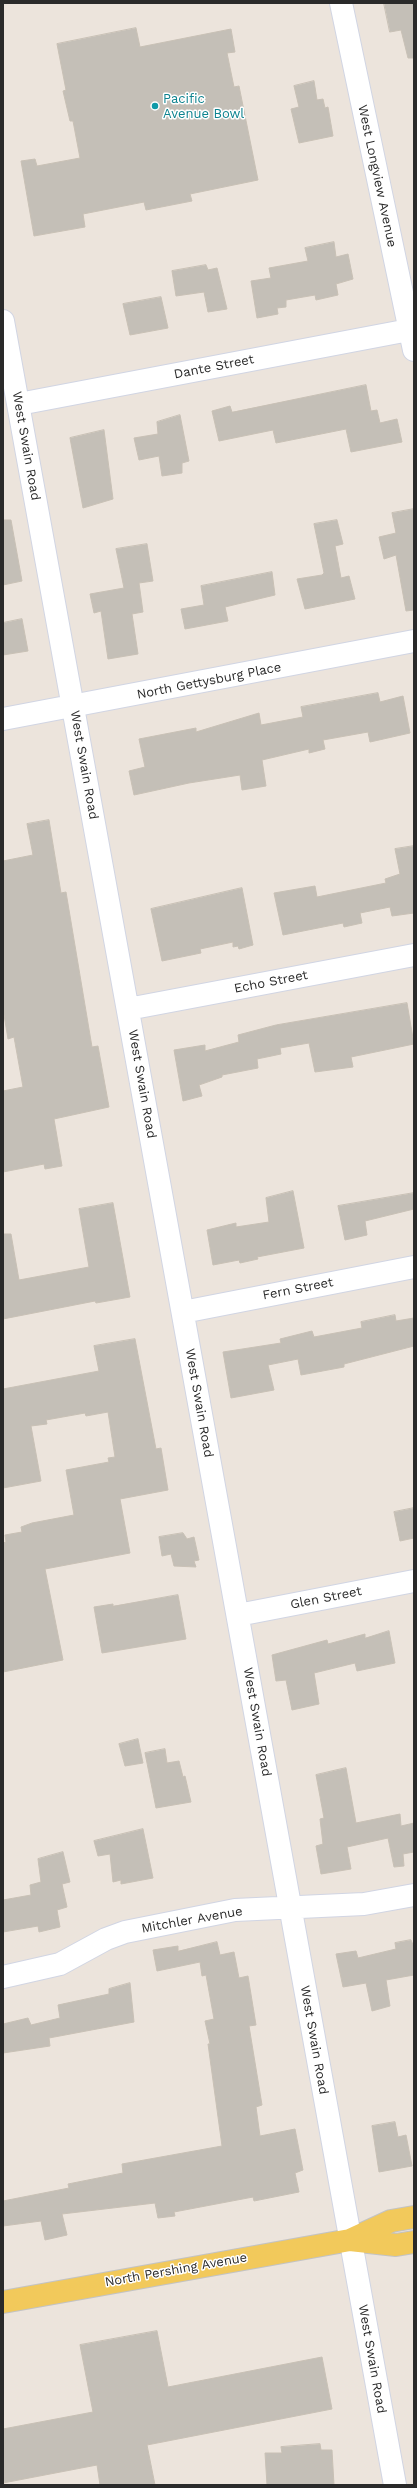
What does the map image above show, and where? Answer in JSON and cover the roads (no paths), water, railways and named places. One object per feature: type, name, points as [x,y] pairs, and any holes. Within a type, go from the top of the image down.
[{"type":"main road","name":"North Pershing Avenue","points":[[3,2302],[350,2240],[391,2221],[414,2217]]},
{"type":"main road","name":"North Pershing Avenue","points":[[350,2240],[396,2245],[414,2242]]},
{"type":"street","name":"West Longview Avenue","points":[[341,3],[412,340]]},
{"type":"street","name":"West Swain Road","points":[[3,321],[74,706],[182,1312],[395,2485]]},
{"type":"street","name":"Dante Street","points":[[19,404],[412,340]]},
{"type":"street","name":"North Gettysburg Place","points":[[3,719],[414,641]]},
{"type":"street","name":"Echo Street","points":[[128,1009],[414,955]]},
{"type":"street","name":"Fern Street","points":[[182,1312],[414,1267]]},
{"type":"street","name":"Glen Street","points":[[238,1615],[414,1581]]},
{"type":"street","name":"Mitchler Avenue","points":[[3,1977],[60,1964],[106,1939],[125,1932],[235,1910],[364,1904],[414,1895]]},
{"type":"place","name":"Pacific Avenue Bowl","points":[[155,106]]}]
